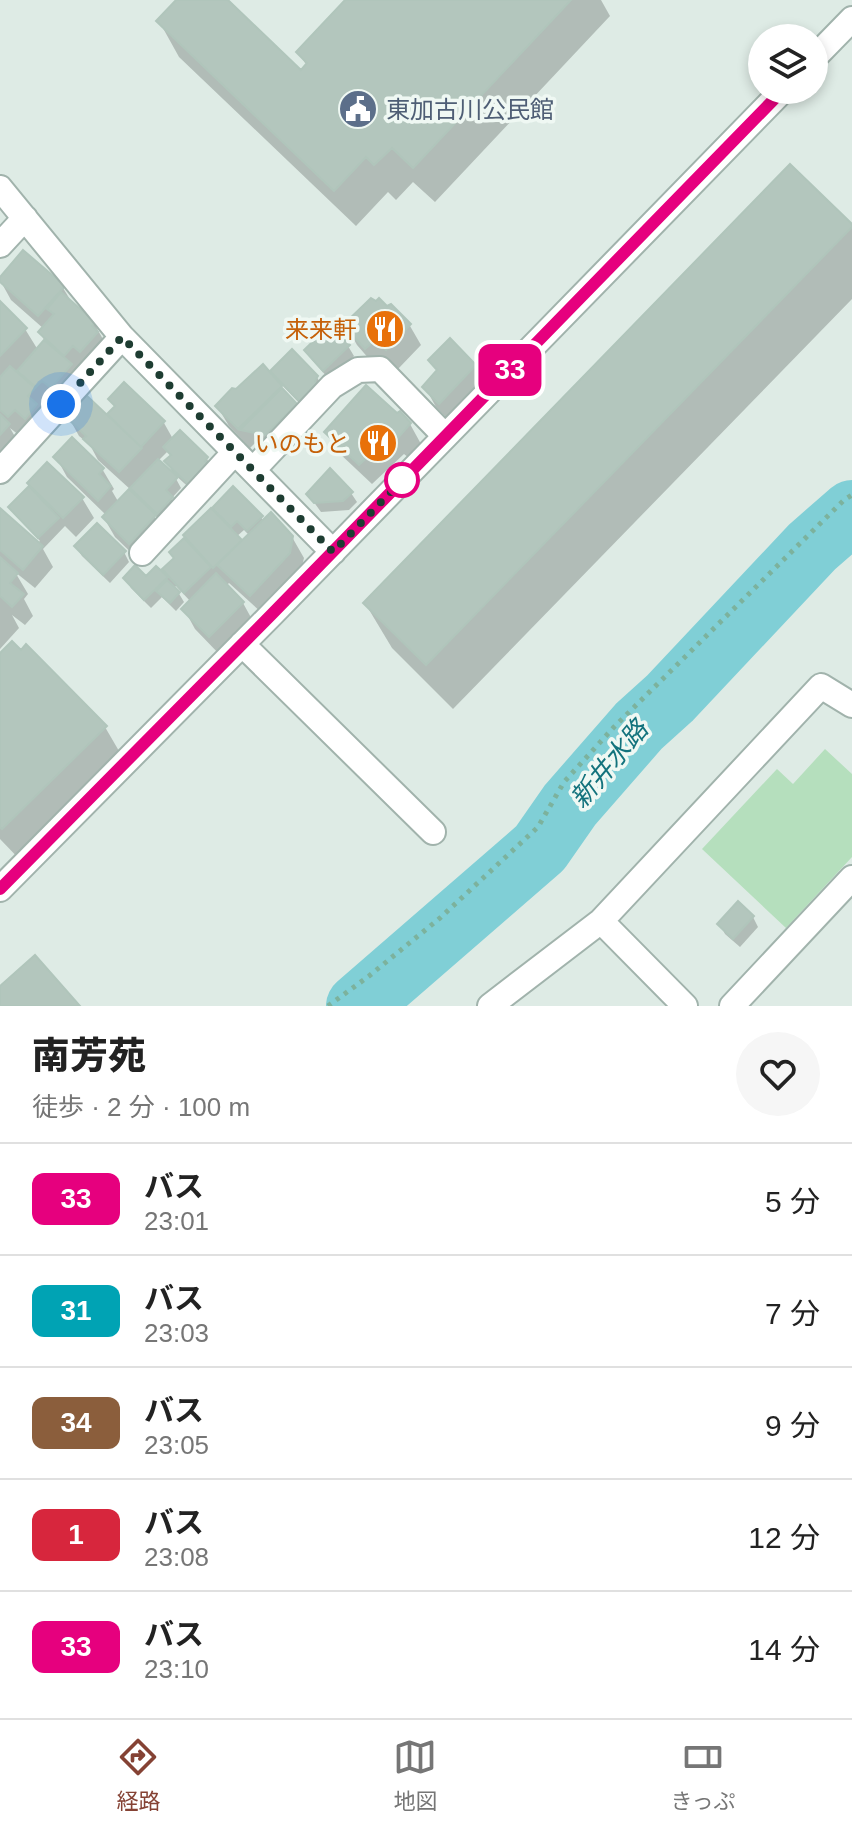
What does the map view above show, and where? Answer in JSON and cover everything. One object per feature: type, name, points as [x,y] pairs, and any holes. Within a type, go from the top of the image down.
[{"type":"street","points":[[828,44],[852,19]]},
{"type":"street","points":[[0,889],[769,104]]},
{"type":"street","points":[[0,188],[122,337],[333,552]]},
{"type":"street","points":[[0,245],[25,218]]},
{"type":"street","points":[[0,471],[122,337]]},
{"type":"street","points":[[253,470],[332,386],[358,370],[380,369],[445,436]]},
{"type":"street","points":[[142,553],[235,452]]},
{"type":"street","points":[[242,644],[433,832]]},
{"type":"street","points":[[490,1006],[601,921],[821,686],[852,705]]},
{"type":"street","points":[[732,1006],[852,878]]},
{"type":"street","points":[[601,921],[685,1006]]},
{"type":"path","points":[[328,1006],[440,918],[538,827],[564,782],[614,727],[852,495]]},
{"type":"green space","points":[[825,749],[852,774],[852,857],[786,928],[702,849],[777,769],[793,784]]},
{"type":"building","name":"東加古川公民館","points":[[176,0],[228,0],[301,70],[307,63],[296,52],[345,0],[571,0],[413,168],[392,148],[374,165],[366,157],[334,191],[156,21]]},
{"type":"building","points":[[790,164],[852,227],[426,665],[363,603]]},
{"type":"building","points":[[23,250],[65,286],[38,316],[0,282],[0,277]]},
{"type":"building","points":[[61,292],[95,322],[92,326],[98,332],[80,352],[73,346],[64,356],[38,332],[54,314],[47,309]]},
{"type":"building","points":[[371,298],[376,301],[379,298],[387,306],[391,304],[411,324],[386,350],[375,340],[365,349],[343,325]]},
{"type":"building","points":[[0,301],[27,328],[0,356]]},
{"type":"building","points":[[331,324],[350,345],[323,371],[304,350]]},
{"type":"building","points":[[450,338],[476,365],[439,404],[422,387],[437,370],[428,360]]},
{"type":"building","points":[[44,340],[72,364],[51,388],[42,381],[36,387],[17,371]]},
{"type":"building","points":[[292,349],[318,376],[316,384],[299,401],[270,371]]},
{"type":"building","points":[[263,364],[282,386],[238,429],[215,406]]},
{"type":"building","points":[[10,366],[35,388],[28,396],[37,404],[25,419],[15,410],[8,417],[0,410],[0,377]]},
{"type":"building","points":[[124,382],[165,421],[141,447],[107,414],[115,406],[108,399]]},
{"type":"building","points":[[366,385],[411,423],[397,439],[391,435],[359,465],[324,432]]},
{"type":"building","points":[[282,388],[297,404],[265,435],[240,430]]},
{"type":"building","points":[[85,394],[142,448],[119,472],[83,439],[86,436],[65,416]]},
{"type":"building","points":[[0,414],[10,424],[0,435]]},
{"type":"building","points":[[180,430],[208,457],[205,461],[209,464],[189,485],[164,461],[171,455],[163,447]]},
{"type":"building","points":[[72,437],[104,468],[99,474],[111,486],[98,501],[53,457]]},
{"type":"building","points":[[158,459],[178,477],[166,490],[173,497],[157,514],[130,488]]},
{"type":"building","points":[[47,462],[84,497],[63,518],[27,483]]},
{"type":"building","points":[[330,468],[353,492],[343,501],[314,503],[306,494]]},
{"type":"building","points":[[29,486],[59,518],[38,538],[8,507]]},
{"type":"building","points":[[233,486],[263,516],[247,531],[237,521],[231,527],[212,508]]},
{"type":"building","points":[[129,489],[156,515],[129,544],[102,517]]},
{"type":"building","points":[[0,508],[43,546],[23,570],[0,550]]},
{"type":"building","points":[[211,508],[242,540],[213,568],[183,535]]},
{"type":"building","points":[[271,512],[293,536],[290,553],[250,596],[217,565]]},
{"type":"building","points":[[97,523],[126,551],[103,575],[74,546]]},
{"type":"building","points":[[184,538],[211,567],[184,593],[162,569],[174,558],[169,552]]},
{"type":"building","points":[[0,557],[18,573],[10,583],[24,594],[12,607],[0,596]]},
{"type":"building","points":[[135,565],[146,576],[156,566],[168,577],[144,600],[123,578]]},
{"type":"building","points":[[216,573],[244,602],[209,637],[181,609]]},
{"type":"building","points":[[167,580],[180,592],[170,603],[156,591]]},
{"type":"building","points":[[12,641],[21,650],[26,644],[107,726],[2,829],[0,653]]},
{"type":"building","points":[[738,901],[754,916],[733,939],[717,924]]},
{"type":"building","points":[[35,955],[80,1006],[0,1006],[0,986]]},
{"type":"waterway","name":"新井水路","points":[[358,1006],[540,848],[570,805],[639,726],[670,698],[812,547],[852,512]]},
{"type":"bus line","name":"33","points":[[0,889],[769,104]]},
{"type":"place","name":"東加古川公民館","points":[[358,109]]},
{"type":"place","name":"来来軒","points":[[385,329]]},
{"type":"place","name":"いのもと","points":[[378,443]]},
{"type":"route","points":[[61,404],[122,337],[333,552],[407,475],[402,480]]}]
